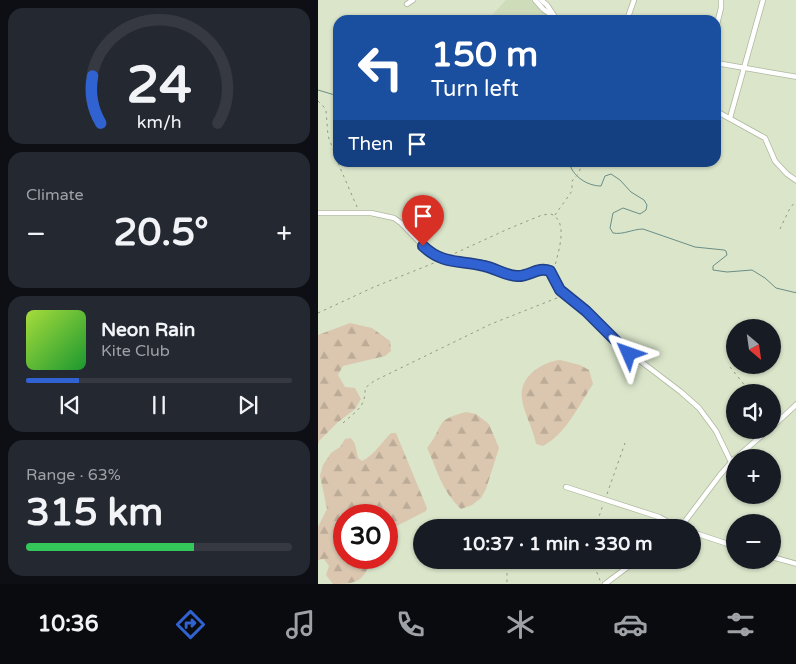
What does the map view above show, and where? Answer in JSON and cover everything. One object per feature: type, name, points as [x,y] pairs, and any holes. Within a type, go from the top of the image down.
[{"type":"street","points":[[407,4],[413,0]]},
{"type":"street","points":[[535,0],[551,15]]},
{"type":"street","points":[[541,0],[554,15]]},
{"type":"street","points":[[628,15],[634,0]]},
{"type":"street","points":[[719,15],[721,0]]},
{"type":"street","points":[[730,118],[763,0]]},
{"type":"street","points":[[721,64],[796,77]]},
{"type":"street","points":[[721,114],[765,138],[775,161],[786,174],[796,181]]},
{"type":"street","points":[[318,213],[363,213],[394,218],[428,251],[443,259],[484,266],[518,276],[543,269],[550,271],[560,290],[586,311],[629,354],[696,405],[711,423],[728,449]]},
{"type":"street","points":[[781,418],[796,404]]},
{"type":"street","points":[[746,449],[757,439]]},
{"type":"street","points":[[686,519],[726,469]]},
{"type":"street","points":[[566,487],[663,519]]},
{"type":"street","points":[[701,535],[726,543]]},
{"type":"street","points":[[781,560],[796,564]]},
{"type":"street","points":[[603,584],[625,569]]},
{"type":"path","points":[[318,101],[326,110],[328,136],[333,149]]},
{"type":"path","points":[[340,167],[354,200],[363,213]]},
{"type":"path","points":[[555,216],[572,191],[572,182],[579,173],[581,167]]},
{"type":"path","points":[[780,229],[796,200]]},
{"type":"path","points":[[318,313],[374,287],[547,214],[555,216],[560,222],[561,234],[553,275]]},
{"type":"path","points":[[343,423],[362,406],[365,401],[365,388],[374,381],[491,324],[565,295]]},
{"type":"path","points":[[736,374],[744,384]]},
{"type":"path","points":[[598,519],[625,443]]},
{"type":"path","points":[[506,569],[507,584]]},
{"type":"path","points":[[596,569],[603,584]]},
{"type":"shaded area","points":[[506,0],[531,0],[547,15],[492,15]]},
{"type":"green space","points":[[350,323],[372,328],[390,341],[391,351],[385,356],[343,366],[338,375],[345,387],[355,388],[361,399],[355,409],[337,423],[319,441],[318,445],[318,335]]},
{"type":"green space","points":[[560,360],[580,365],[589,370],[593,384],[565,427],[543,446],[536,444],[523,405],[523,387],[527,378],[535,370],[547,363]]},
{"type":"green space","points":[[466,412],[476,414],[489,424],[499,448],[486,489],[481,498],[472,505],[461,509],[444,487],[427,448],[444,421]]},
{"type":"green space","points":[[391,433],[396,433],[427,508],[426,511],[398,525],[398,504],[333,504],[333,569],[367,569],[362,577],[354,582],[333,584],[326,575],[329,566],[324,559],[318,560],[318,527],[327,509],[320,476],[323,465],[331,453],[340,447],[345,439],[351,438],[355,444],[358,458],[362,461],[374,452]]},
{"type":"waterway","points":[[318,90],[333,94]]},
{"type":"waterway","points":[[571,167],[577,176],[596,186],[601,186],[605,176],[611,174],[620,180],[631,192],[644,200],[647,205],[646,210],[640,214],[623,208],[613,213],[610,228],[613,233],[643,229],[695,247],[724,250],[727,255],[713,266],[713,270],[727,272],[752,270],[776,288],[797,293]]},
{"type":"route","points":[[423,246],[433,255],[447,261],[476,264],[512,276],[521,276],[543,269],[550,271],[560,290],[586,311],[629,354]]}]
